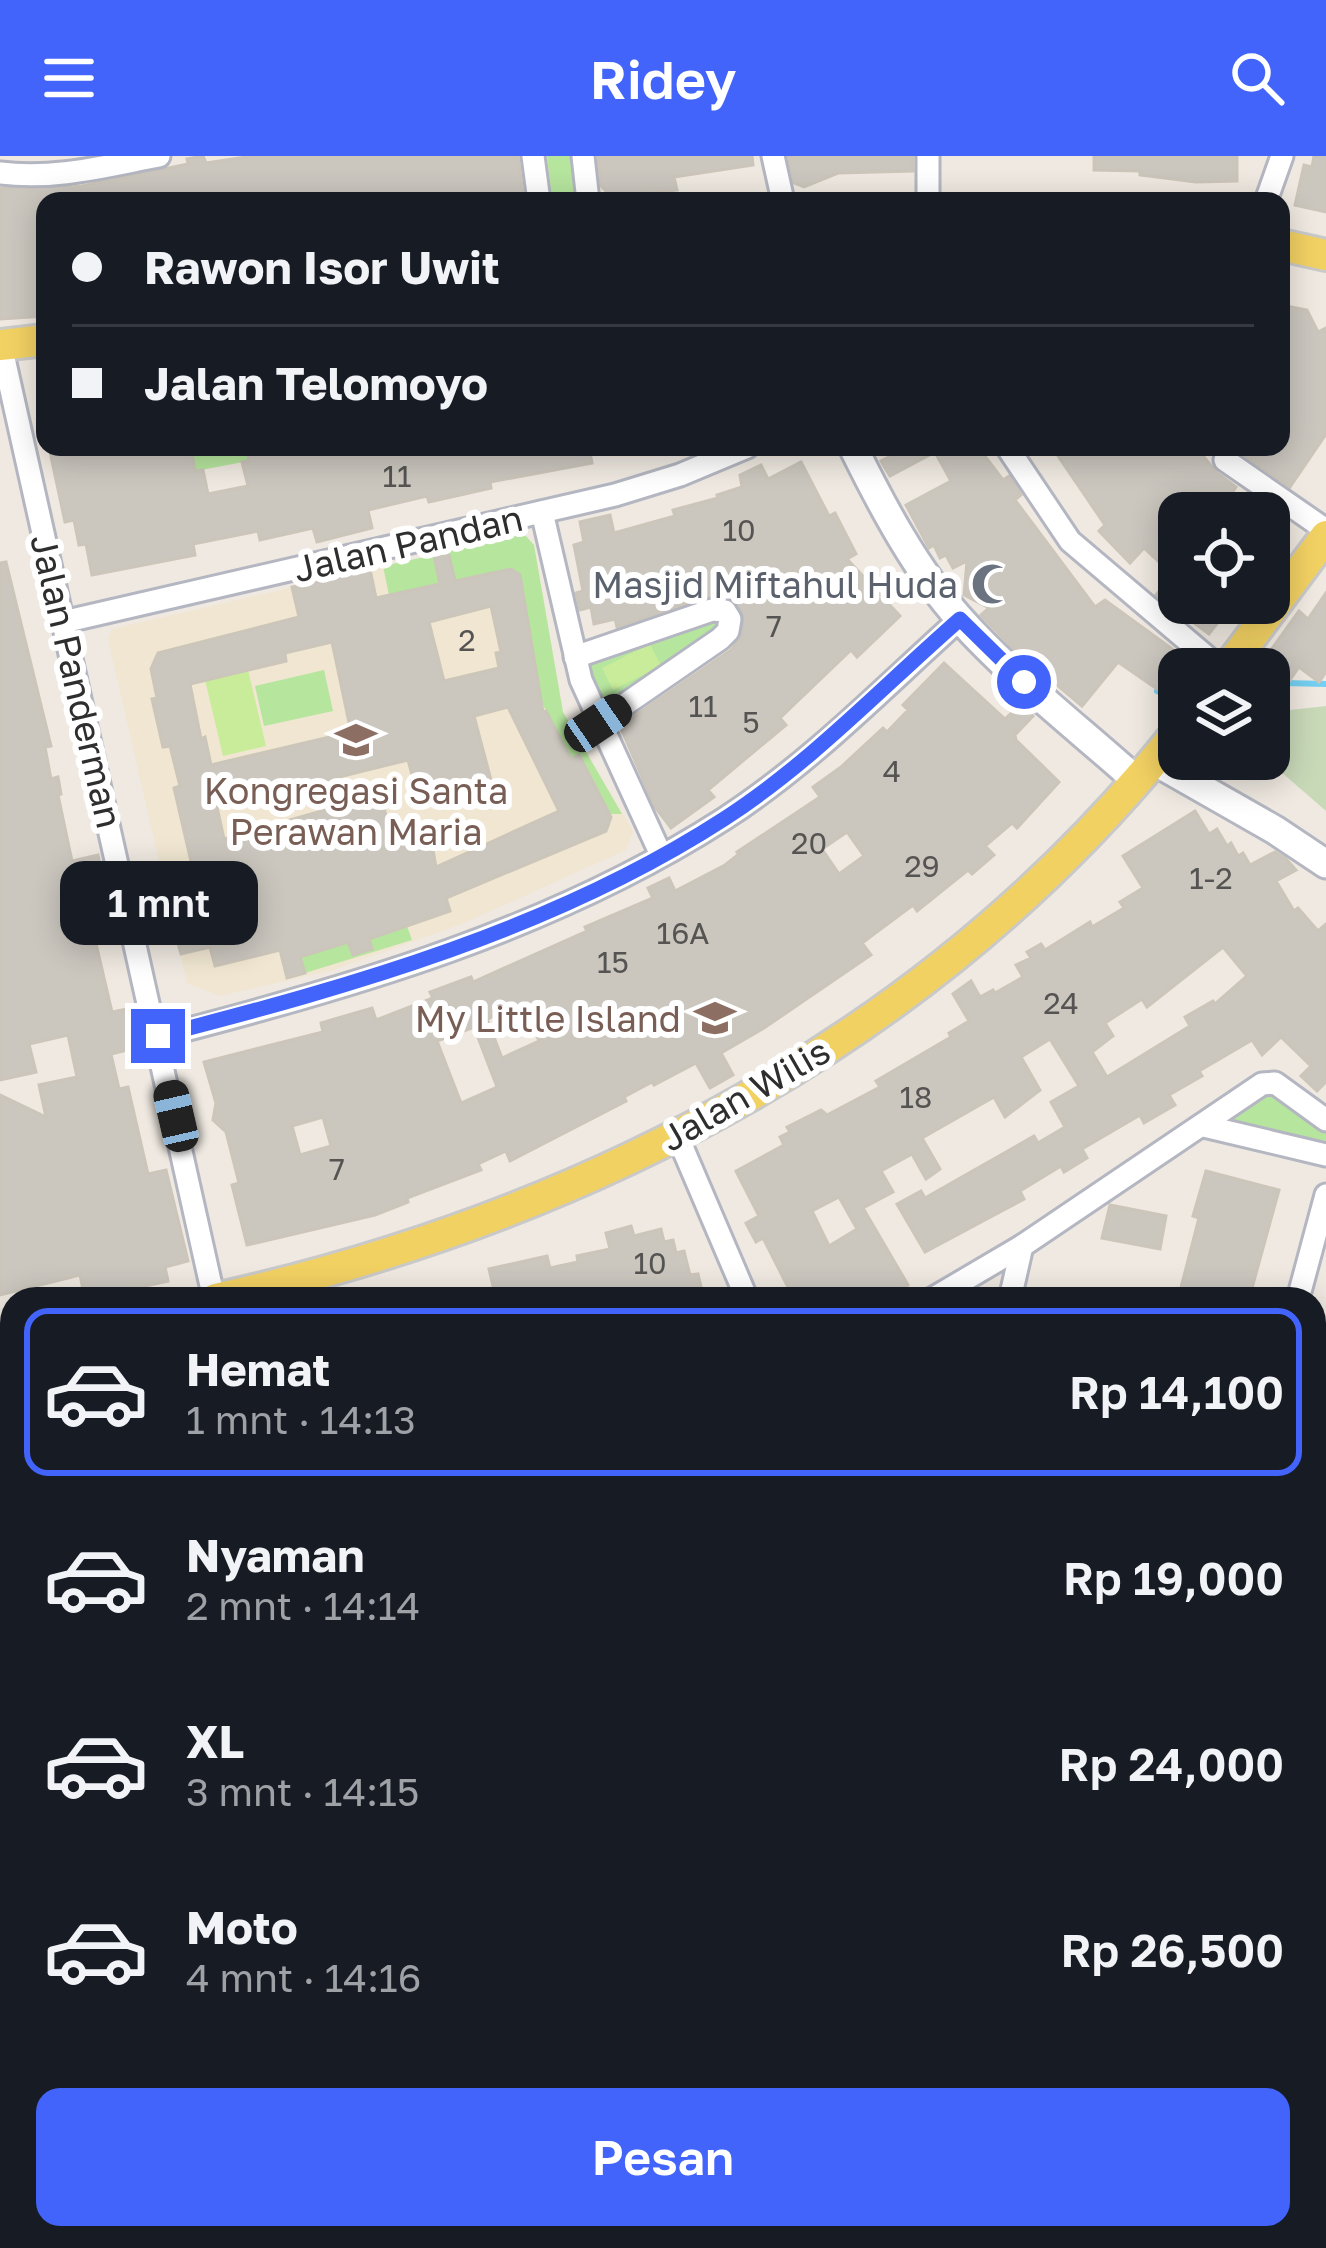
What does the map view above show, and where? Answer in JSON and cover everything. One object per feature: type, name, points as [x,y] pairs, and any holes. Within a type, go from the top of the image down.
[{"type":"main road","points":[[1290,247],[1326,255]]},
{"type":"main road","points":[[0,345],[36,341]]},
{"type":"main road","points":[[858,456],[927,577],[960,619],[1024,682],[1146,771],[1275,830],[1326,864]]},
{"type":"main road","points":[[1240,648],[1326,533]]},
{"type":"main road","name":"Jalan Wilis","points":[[271,1287],[478,1225],[677,1136],[809,1060],[949,962],[1077,847],[1158,756]]},
{"type":"street","points":[[0,172],[76,173],[159,156]]},
{"type":"street","points":[[532,156],[538,192]]},
{"type":"street","points":[[583,156],[587,192]]},
{"type":"street","points":[[773,156],[781,192]]},
{"type":"street","points":[[928,156],[928,192]]},
{"type":"street","points":[[1269,192],[1282,156]]},
{"type":"street","name":"Jalan Panderman","points":[[0,345],[212,1287]]},
{"type":"street","name":"Jalan Pandan","points":[[63,622],[542,512],[680,475],[725,456]]},
{"type":"street","points":[[1013,456],[1070,542],[1199,648]]},
{"type":"street","points":[[1226,456],[1326,533]]},
{"type":"street","points":[[542,512],[574,657],[598,723],[661,854]]},
{"type":"street","points":[[574,657],[712,610],[725,611],[730,620],[720,639],[598,723]]},
{"type":"street","points":[[158,1036],[355,983],[477,940],[661,854],[723,820],[817,750],[960,619]]},
{"type":"street","points":[[952,1287],[1269,1082],[1326,1120]]},
{"type":"street","points":[[1204,1126],[1326,1154]]},
{"type":"street","points":[[677,1136],[742,1287]]},
{"type":"street","points":[[1301,1287],[1326,1195]]},
{"type":"street","points":[[1013,1287],[1022,1246]]},
{"type":"shaded area","name":"Kongregasi Santa Perawan Maria","points":[[524,534],[534,545],[563,712],[633,831],[626,850],[462,924],[333,970],[220,996],[187,983],[108,639],[112,629]]},
{"type":"green space","points":[[547,156],[570,156],[575,192],[551,192]]},
{"type":"green space","points":[[192,456],[248,456],[249,461],[195,471]]},
{"type":"green space","points":[[524,534],[534,545],[563,712],[622,814],[610,814],[580,756],[571,759],[541,701],[520,575],[511,569],[455,581],[448,551]]},
{"type":"green space","points":[[434,555],[440,584],[389,595],[383,566]]},
{"type":"green space","points":[[711,616],[721,626],[604,708],[586,671],[589,665]]},
{"type":"green space","points":[[650,644],[661,666],[613,690],[602,668]]},
{"type":"green space","points":[[248,670],[266,746],[223,756],[205,680]]},
{"type":"green space","points":[[324,670],[333,711],[264,726],[255,686]]},
{"type":"green space","points":[[1326,706],[1326,811],[1290,780],[1290,710]]},
{"type":"green space","points":[[407,926],[412,940],[305,973],[300,957]]},
{"type":"green space","points":[[1274,1089],[1326,1131],[1326,1141],[1223,1124],[1221,1120]]},
{"type":"building","points":[[203,156],[206,163],[253,156],[518,156],[523,192],[36,192],[36,317],[0,319],[0,188],[82,186],[188,164],[187,159]]},
{"type":"building","points":[[598,156],[752,156],[753,165],[674,177],[677,190],[607,192],[601,186]]},
{"type":"building","points":[[788,156],[913,156],[913,171],[838,173],[804,187],[794,183]]},
{"type":"building","points":[[1094,156],[1237,156],[1237,181],[1196,182],[1140,175],[1140,171],[1094,170]]},
{"type":"building","points":[[1314,156],[1326,156],[1326,212],[1295,205],[1304,165],[1312,167]]},
{"type":"building","points":[[1290,307],[1307,310],[1318,332],[1326,328],[1326,434],[1290,487],[1245,456],[1290,456]]},
{"type":"building","points":[[51,456],[192,456],[195,471],[203,470],[208,494],[248,486],[242,462],[249,461],[248,456],[591,456],[592,463],[490,482],[491,488],[429,502],[427,496],[368,510],[372,528],[317,542],[313,528],[260,540],[258,531],[193,544],[195,555],[92,575],[86,544],[79,545],[74,520],[65,522]]},
{"type":"building","points":[[891,456],[928,456],[890,476],[881,461]]},
{"type":"building","points":[[937,456],[985,456],[1003,480],[1009,476],[1021,495],[1015,500],[1095,607],[1105,600],[1171,648],[1158,648],[1158,690],[1118,662],[1082,706],[981,615],[989,608],[964,595],[967,561],[953,568],[946,555],[940,558],[934,545],[929,548],[906,505],[951,481]]},
{"type":"building","points":[[1058,456],[1203,456],[1236,487],[1233,492],[1158,492],[1158,561],[1144,548],[1130,563],[1099,531],[1105,525]]},
{"type":"building","points":[[801,462],[829,516],[835,513],[856,554],[847,559],[900,616],[857,657],[851,650],[780,718],[786,725],[708,790],[714,797],[671,828],[655,807],[620,726],[731,650],[742,635],[743,613],[732,598],[712,595],[617,627],[615,619],[594,624],[591,607],[580,610],[576,593],[583,591],[574,545],[584,542],[580,522],[610,515],[614,533],[675,516],[673,510],[742,487],[740,475],[761,465],[768,479]]},
{"type":"building","points":[[448,551],[455,581],[511,569],[520,575],[543,712],[571,759],[579,755],[611,817],[606,831],[446,898],[450,911],[369,939],[372,949],[353,955],[348,942],[300,957],[305,973],[287,978],[280,950],[215,966],[210,947],[181,954],[175,933],[206,926],[174,788],[180,786],[170,746],[163,747],[152,699],[157,698],[151,669],[158,653],[299,617],[292,587],[370,569],[376,598],[440,584],[434,555]],"holes":[[[491,606],[501,652],[496,653],[499,668],[444,681],[429,622]],[[332,642],[351,732],[211,765],[190,684],[286,661],[285,653]],[[508,707],[559,811],[436,867],[430,833],[392,842],[381,794],[224,839],[217,807],[408,760],[414,782],[426,779],[431,802],[465,795],[463,786],[491,780],[474,716]]]},
{"type":"building","points":[[6,562],[51,746],[45,747],[51,779],[58,777],[72,861],[98,855],[101,870],[80,875],[112,1012],[132,1008],[140,1047],[111,1054],[119,1089],[128,1087],[148,1174],[166,1170],[188,1261],[165,1267],[168,1281],[140,1287],[82,1287],[80,1275],[32,1287],[0,1287],[0,1095],[46,1117],[39,1085],[77,1077],[68,1035],[29,1044],[36,1072],[0,1080],[0,563]]},
{"type":"building","points":[[1326,593],[1326,672],[1319,682],[1299,667],[1290,680],[1290,648],[1272,648],[1299,611],[1308,619]]},
{"type":"building","points":[[1195,624],[1217,624],[1209,634]]},
{"type":"building","points":[[944,663],[1005,719],[1021,704],[1033,716],[1015,735],[1016,740],[1059,782],[1017,828],[1012,823],[985,846],[994,855],[972,874],[968,870],[917,911],[913,905],[862,943],[871,955],[721,1053],[733,1075],[710,1088],[696,1063],[652,1082],[624,1097],[626,1101],[510,1161],[506,1151],[478,1164],[481,1170],[375,1215],[247,1245],[232,1185],[239,1183],[226,1132],[213,1120],[216,1103],[204,1062],[323,1032],[321,1023],[372,1008],[376,1020],[433,998],[430,992],[471,977],[473,982],[587,931],[585,927],[653,898],[648,888],[669,878],[675,891],[725,865],[820,797],[813,787],[883,728],[887,732],[908,710],[903,705]],"holes":[[[847,832],[864,856],[839,874],[822,849]],[[524,1004],[539,1041],[502,1058],[487,1019]],[[474,1027],[497,1087],[461,1103],[437,1041]],[[323,1117],[331,1146],[300,1155],[292,1126]]]},
{"type":"building","points":[[1195,811],[1209,834],[1217,829],[1227,846],[1231,843],[1250,865],[1275,852],[1286,859],[1296,870],[1276,881],[1294,911],[1298,908],[1318,931],[1326,924],[1326,1082],[1317,1091],[1301,1076],[1311,1066],[1281,1037],[1262,1055],[1252,1040],[1169,1095],[1175,1105],[1144,1123],[1140,1115],[1082,1149],[1087,1158],[1064,1172],[1061,1166],[1020,1191],[1024,1199],[925,1252],[897,1204],[921,1191],[925,1198],[1034,1136],[1038,1143],[1065,1127],[1051,1102],[1079,1086],[1050,1039],[1021,1057],[1040,1090],[1005,1117],[994,1097],[922,1138],[940,1169],[926,1179],[912,1154],[881,1171],[893,1192],[863,1208],[908,1285],[788,1287],[763,1238],[756,1242],[746,1223],[759,1216],[736,1171],[784,1145],[780,1137],[790,1132],[787,1127],[821,1110],[827,1115],[880,1087],[876,1081],[951,1037],[949,1033],[969,1021],[953,994],[971,981],[980,997],[995,993],[1023,977],[1016,965],[1031,958],[1027,952],[1041,944],[1045,950],[1090,922],[1092,927],[1124,908],[1120,902],[1143,888],[1123,856]],"holes":[[[1223,947],[1247,976],[1215,1004],[1185,1017],[1190,1026],[1107,1077],[1092,1052],[1113,1036],[1105,1023],[1142,999],[1147,1007]],[[839,1197],[857,1229],[829,1246],[812,1211]]]},
{"type":"building","points":[[1206,1171],[1279,1190],[1252,1287],[1181,1287],[1199,1218],[1193,1216]]},
{"type":"building","points":[[1110,1205],[1166,1216],[1160,1249],[1102,1238]]},
{"type":"building","points":[[631,1226],[634,1236],[661,1229],[664,1242],[673,1240],[676,1253],[684,1251],[690,1275],[698,1274],[701,1287],[493,1287],[489,1269],[547,1256],[550,1268],[578,1262],[577,1256],[610,1249],[606,1233]]},
{"type":"waterway","points":[[1290,683],[1326,684]]},
{"type":"place","name":"Masjid Miftahul Huda","points":[[992,584]]},
{"type":"place","name":"Kongregasi Santa Perawan Maria","points":[[356,740]]},
{"type":"place","name":"My Little Island","points":[[715,1018]]},
{"type":"route","points":[[158,1036],[355,983],[477,940],[628,872],[723,820],[766,789],[817,750],[960,619],[1024,682]]}]
